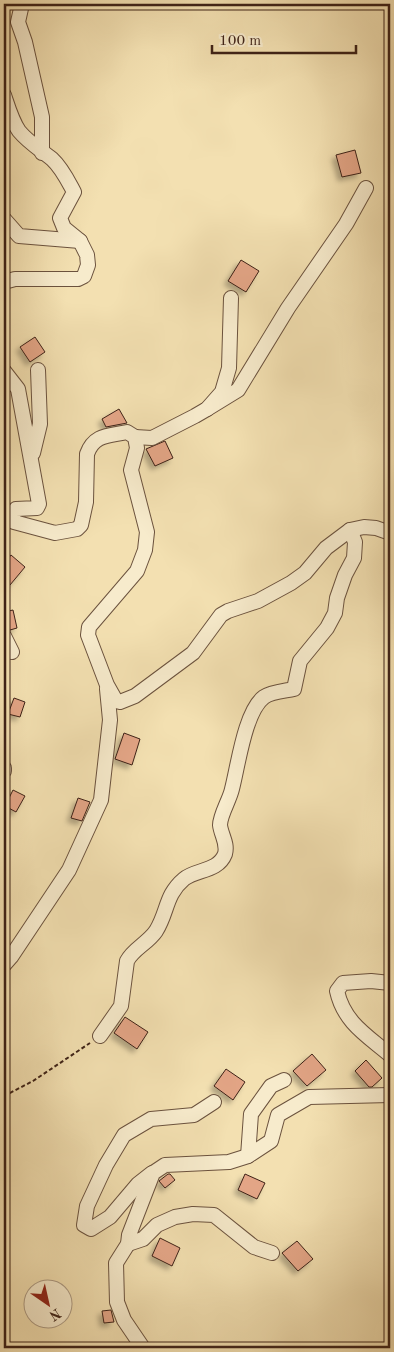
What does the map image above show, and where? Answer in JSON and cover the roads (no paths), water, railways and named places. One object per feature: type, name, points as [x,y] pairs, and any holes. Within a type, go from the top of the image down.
[{"type":"street","points":[[22,4],[18,22],[26,42],[42,117],[42,153]]},
{"type":"street","points":[[4,95],[9,112],[18,130],[33,146],[54,160],[74,192],[60,218],[64,228],[80,241],[87,255],[88,265],[84,276],[78,279],[15,279],[4,282]]},
{"type":"street","points":[[4,371],[18,389],[39,504],[37,508],[16,509],[6,516],[14,522],[55,533],[76,529],[81,525],[86,502],[87,454],[94,440],[127,432],[135,437],[152,438],[238,390],[288,308],[346,224],[366,188]]},
{"type":"street","points":[[4,219],[19,236],[80,241]]},
{"type":"street","points":[[207,409],[222,392],[229,368],[231,298]]},
{"type":"street","points":[[32,461],[40,424],[38,370]]},
{"type":"street","points":[[135,437],[137,448],[131,470],[147,532],[145,550],[137,571],[89,627],[88,635],[107,686],[116,701],[120,702],[135,696],[192,653],[221,615],[228,610],[258,601],[305,573],[326,548],[350,530],[364,526],[390,533]]},
{"type":"street","points":[[100,1036],[121,1006],[127,961],[130,955],[154,934],[160,924],[170,894],[185,878],[217,865],[224,856],[226,847],[220,824],[232,790],[249,722],[256,707],[265,696],[294,689],[300,661],[327,628],[335,613],[337,598],[345,575],[354,558],[355,542],[350,530]]},
{"type":"street","points":[[4,636],[12,652]]},
{"type":"street","points":[[4,965],[69,870],[101,800],[110,720],[107,686]]},
{"type":"street","points":[[390,983],[371,981],[343,983],[337,991],[338,999],[354,1026],[390,1055]]},
{"type":"street","points":[[248,1156],[251,1114],[271,1086],[284,1080]]},
{"type":"street","points":[[214,1102],[194,1115],[151,1119],[124,1136],[106,1165],[87,1206],[84,1225],[91,1229],[110,1217],[138,1184],[165,1165],[229,1162],[248,1156],[271,1141],[278,1115],[309,1097],[390,1095]]},
{"type":"street","points":[[143,1348],[124,1320],[117,1302],[116,1263],[128,1244],[129,1235],[153,1173]]},
{"type":"street","points":[[128,1244],[143,1239],[157,1225],[175,1218],[193,1214],[214,1215],[254,1247],[272,1253]]}]
